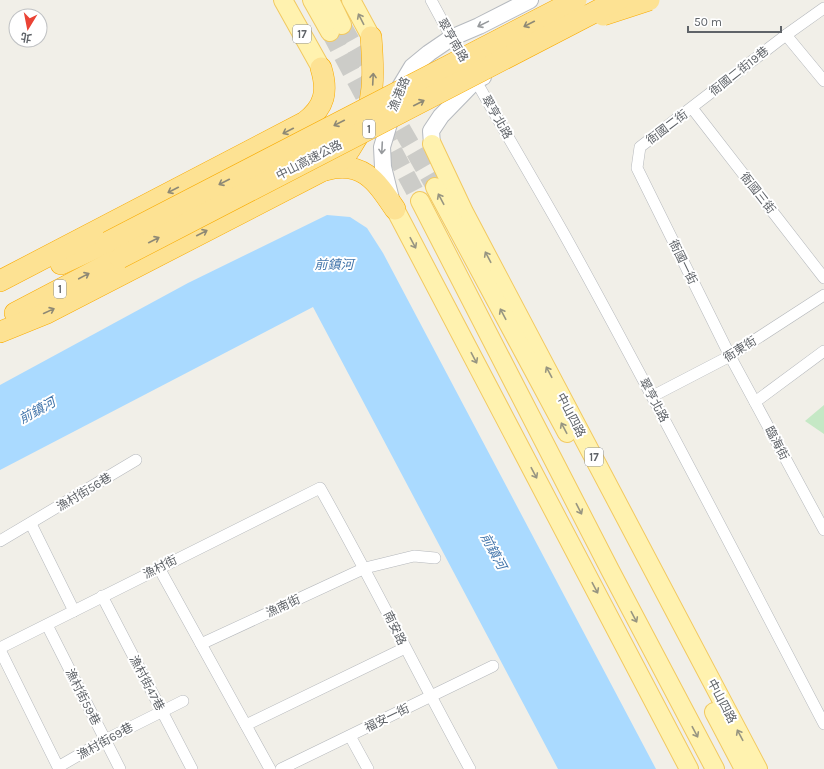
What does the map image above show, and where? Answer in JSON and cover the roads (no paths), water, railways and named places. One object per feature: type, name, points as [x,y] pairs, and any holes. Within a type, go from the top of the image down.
[{"type":"highway","points":[[554,22],[567,0]]},
{"type":"highway","name":"中山高速公路","points":[[554,22],[576,0]]},
{"type":"highway","name":"中山高速公路","points":[[0,320],[114,250],[554,22],[618,0]]},
{"type":"highway","points":[[554,22],[649,0]]},
{"type":"highway","points":[[0,332],[47,312],[324,170],[342,159],[352,146],[367,114],[372,96],[373,77],[371,37]]},
{"type":"highway","points":[[0,281],[305,122],[317,113],[324,98],[326,83],[321,68]]},
{"type":"highway","points":[[324,170],[337,167],[355,169],[366,174],[377,183],[395,208]]},
{"type":"highway","name":"中山高速公路","points":[[0,292],[114,250]]},
{"type":"main road","name":"17","points":[[283,0],[321,68]]},
{"type":"main road","name":"17","points":[[312,0],[336,29],[330,0]]},
{"type":"main road","points":[[351,0],[371,37]]},
{"type":"main road","name":"中山四路","points":[[432,144],[468,219],[758,769]]},
{"type":"main road","name":"中山四路","points":[[435,187],[636,561],[744,769]]},
{"type":"main road","points":[[420,200],[610,570],[715,769]]},
{"type":"main road","points":[[395,208],[690,769]]},
{"type":"street","name":"翠亨南路","points":[[431,0],[476,80]]},
{"type":"street","name":"漁港路","points":[[395,208],[388,191],[383,167],[382,147],[393,105],[400,87],[412,67],[451,38],[479,26],[530,0]]},
{"type":"street","points":[[432,144],[431,131],[441,116],[476,80],[637,0]]},
{"type":"street","name":"衙國二街19巷","points":[[692,108],[786,35],[824,8]]},
{"type":"street","points":[[786,35],[824,81]]},
{"type":"street","name":"翠亨北路","points":[[476,80],[564,234],[653,396],[824,724]]},
{"type":"street","name":"衙國二街","points":[[637,168],[640,147],[692,108]]},
{"type":"street","name":"衙國三街","points":[[692,108],[824,278]]},
{"type":"street","name":"衙國一街","points":[[637,168],[730,356]]},
{"type":"street","name":"衙東街","points":[[653,396],[730,356],[824,295]]},
{"type":"street","points":[[755,402],[824,351]]},
{"type":"street","name":"臨海街","points":[[730,356],[824,530]]},
{"type":"street","name":"漁村街56巷","points":[[0,541],[31,524],[136,460]]},
{"type":"street","name":"漁村街","points":[[0,649],[102,596],[320,488]]},
{"type":"street","name":"南安路","points":[[320,488],[365,568],[405,648],[470,769]]},
{"type":"street","points":[[31,524],[74,611]]},
{"type":"street","name":"漁南街","points":[[201,644],[365,568],[414,556],[434,558]]},
{"type":"street","points":[[159,568],[270,769]]},
{"type":"street","name":"漁村街47巷","points":[[102,596],[192,769]]},
{"type":"street","name":"漁村街59巷","points":[[47,625],[120,769]]},
{"type":"street","points":[[246,725],[405,648]]},
{"type":"street","name":"漁村街69巷","points":[[0,649],[58,767],[105,740],[183,701]]},
{"type":"street","name":"福安一街","points":[[281,769],[492,666]]},
{"type":"street","points":[[350,736],[368,769]]},
{"type":"water","name":"前鎮河","points":[[327,215],[350,217],[367,228],[383,253],[656,769],[558,769],[313,307],[0,470],[0,385],[188,283]]},
{"type":"tunnel","points":[[342,25],[374,81]]},
{"type":"tunnel","points":[[330,32],[420,201]]},
{"type":"tunnel","points":[[388,105],[435,187]]}]
